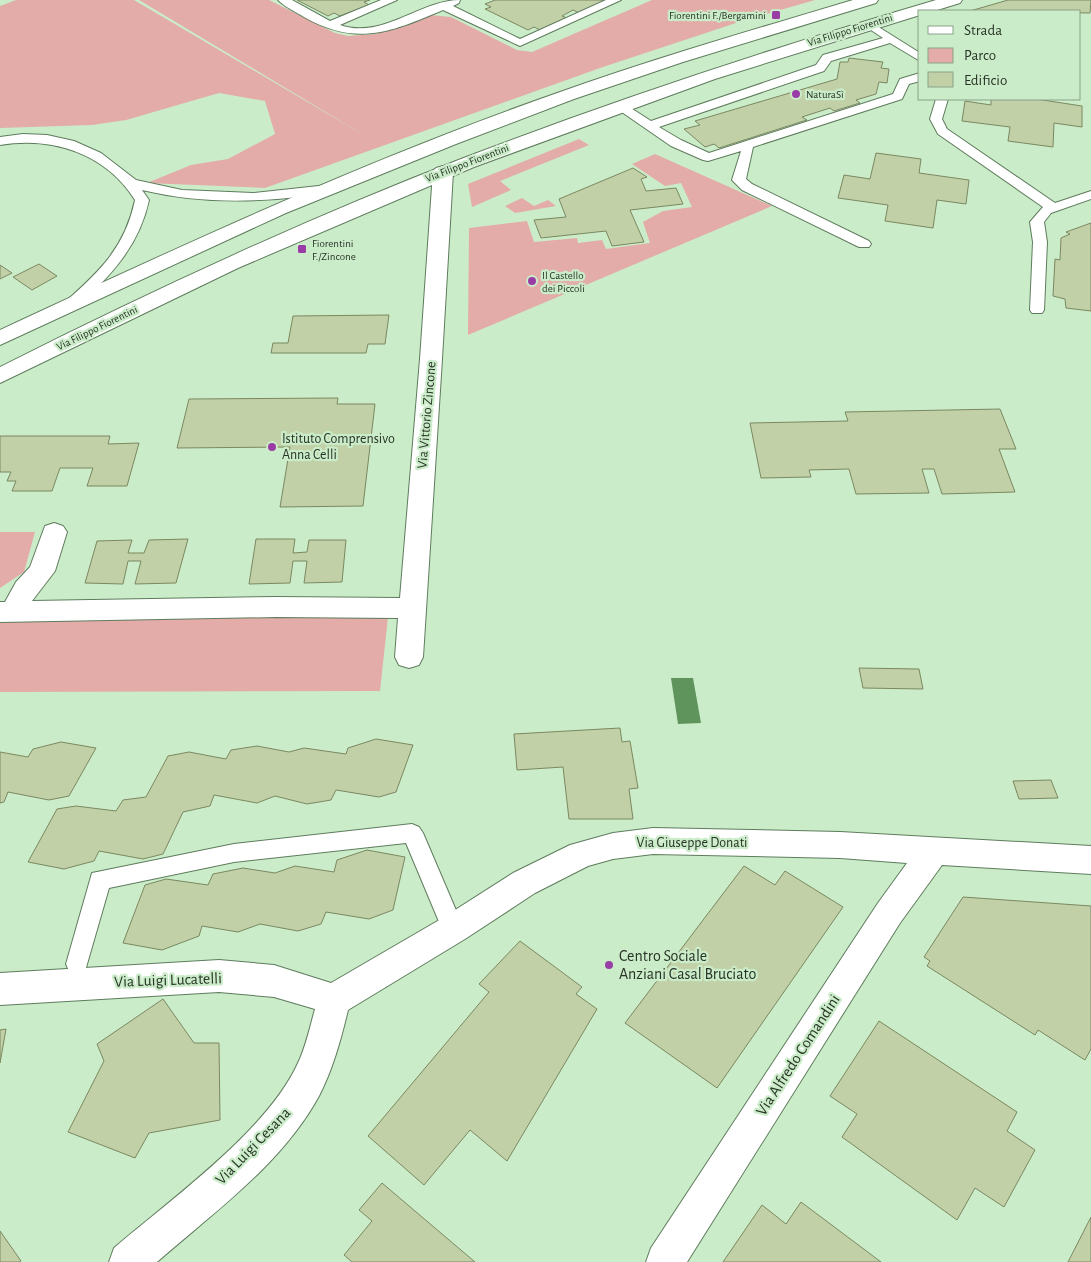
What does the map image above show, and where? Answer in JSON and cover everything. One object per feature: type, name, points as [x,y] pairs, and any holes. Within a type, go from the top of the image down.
[{"type":"main road","name":"Via Filippo Fiorentini","points":[[0,338],[262,217],[568,94],[686,55],[870,0]]},
{"type":"main road","name":"Via Filippo Fiorentini","points":[[919,10],[954,0]]},
{"type":"main road","name":"Via Filippo Fiorentini","points":[[0,376],[121,315],[442,172],[619,106],[869,24],[918,10]]},
{"type":"main road","name":"Via Vittorio Zincone","points":[[409,657],[431,359],[442,172]]},
{"type":"main road","points":[[7,612],[42,571],[54,532]]},
{"type":"main road","points":[[7,612],[276,607],[412,608]]},
{"type":"main road","name":"Via Giuseppe Donati","points":[[334,1000],[544,872],[582,855],[613,846],[653,841],[840,845],[1091,860]]},
{"type":"main road","name":"Via Alfredo Comandini","points":[[665,1262],[889,913],[934,851]]},
{"type":"main road","name":"Via Luigi Lucatelli","points":[[0,989],[219,976],[274,981],[304,988],[334,1000]]},
{"type":"main road","name":"Via Luigi Cesana","points":[[128,1262],[235,1167],[283,1119],[306,1085],[321,1049],[334,1000]]},
{"type":"lane","points":[[284,0],[340,29],[358,31],[381,28],[456,0]]},
{"type":"lane","points":[[331,25],[391,0]]},
{"type":"lane","points":[[444,6],[520,43],[615,0]]},
{"type":"lane","points":[[869,24],[918,57]]},
{"type":"lane","points":[[649,126],[820,68],[827,58],[893,39]]},
{"type":"lane","points":[[619,106],[676,143],[708,157],[898,96],[904,82],[918,78]]},
{"type":"lane","points":[[942,100],[936,119],[942,131],[1054,208]]},
{"type":"lane","points":[[0,141],[43,139],[64,142],[91,153],[131,183],[142,200],[140,219],[111,268],[68,306]]},
{"type":"lane","points":[[747,144],[748,158],[742,167],[739,180],[747,187],[864,244]]},
{"type":"lane","points":[[131,183],[162,192],[197,198],[271,197],[330,189]]},
{"type":"lane","points":[[1037,310],[1040,242],[1037,222],[1046,210],[1091,195]]},
{"type":"lane","points":[[77,964],[100,880],[234,853],[412,832],[453,929]]},
{"type":"green space","points":[[16,0],[134,0],[367,137],[139,0],[269,0],[335,33],[348,36],[376,34],[430,15],[451,17],[517,50],[532,52],[652,0],[815,0],[742,21],[600,68],[265,188],[147,183],[191,165],[228,159],[275,134],[265,101],[219,93],[126,120],[92,125],[0,128],[0,6]]},
{"type":"green space","points":[[579,139],[589,145],[500,181],[511,190],[472,207],[468,184]]},
{"type":"green space","points":[[655,154],[772,206],[468,335],[469,228],[527,221],[534,242],[577,238],[578,243],[602,240],[606,249],[650,243],[643,222],[663,211],[692,207],[681,183],[665,186],[632,164]]},
{"type":"green space","points":[[522,198],[534,206],[548,200],[556,206],[515,213],[505,206]]},
{"type":"green space","points":[[0,532],[35,532],[24,572],[0,588]]},
{"type":"green space","points":[[282,613],[388,617],[380,691],[0,692],[0,620]]},
{"type":"shaded area","points":[[671,678],[693,678],[701,723],[678,724]]},
{"type":"building","points":[[297,0],[370,0],[364,2],[369,5],[340,16],[334,13],[328,16]]},
{"type":"building","points":[[495,0],[604,1],[579,13],[573,10],[562,16],[567,18],[540,30],[534,27],[528,30],[485,9],[491,7],[485,4]]},
{"type":"building","points":[[1008,0],[1091,0],[1090,13],[1081,13],[1081,10],[973,10]]},
{"type":"building","points":[[849,58],[883,62],[881,68],[889,69],[887,83],[879,82],[876,94],[856,100],[860,103],[834,111],[830,108],[802,117],[807,120],[719,148],[714,144],[705,147],[684,129],[700,125],[695,121],[837,79],[840,62],[848,62]]},
{"type":"building","points":[[991,100],[1043,100],[1082,106],[1082,127],[1054,123],[1053,147],[1008,141],[1010,127],[962,121],[965,101],[991,105]]},
{"type":"building","points":[[876,153],[921,159],[919,173],[969,180],[966,204],[937,200],[933,228],[885,221],[888,205],[838,198],[844,175],[870,179]]},
{"type":"building","points":[[633,168],[647,177],[641,179],[646,191],[676,188],[683,204],[630,210],[644,242],[612,246],[606,231],[541,238],[534,220],[566,217],[559,199]]},
{"type":"building","points":[[1091,223],[1091,311],[1066,308],[1065,299],[1053,296],[1055,259],[1060,260],[1061,238],[1070,234],[1066,232]]},
{"type":"building","points":[[39,264],[57,276],[32,290],[13,277]]},
{"type":"building","points":[[0,265],[12,273],[0,279]]},
{"type":"building","points":[[389,315],[385,344],[368,344],[366,353],[271,353],[273,343],[288,343],[293,316]]},
{"type":"building","points":[[338,398],[337,404],[375,404],[363,506],[280,507],[290,447],[177,448],[189,399]]},
{"type":"building","points":[[1000,409],[1016,449],[999,449],[1015,492],[942,494],[934,469],[922,469],[929,493],[856,494],[849,469],[809,470],[811,477],[761,478],[750,423],[848,421],[845,412]]},
{"type":"building","points":[[0,436],[110,436],[108,444],[139,443],[127,486],[87,486],[93,468],[60,468],[52,491],[12,491],[16,481],[7,481],[11,472],[0,472]]},
{"type":"building","points":[[188,539],[176,583],[135,584],[141,561],[128,561],[123,584],[85,583],[97,541],[132,540],[128,553],[144,553],[149,540]]},
{"type":"building","points":[[256,539],[295,539],[293,553],[307,552],[309,540],[346,540],[342,582],[304,583],[307,561],[293,561],[290,583],[249,584]]},
{"type":"building","points":[[859,668],[919,669],[923,689],[863,688]]},
{"type":"building","points":[[620,728],[622,742],[630,741],[638,788],[629,789],[633,819],[569,819],[563,767],[517,770],[514,734]]},
{"type":"building","points":[[376,739],[413,745],[396,792],[379,797],[336,790],[331,800],[307,804],[275,796],[257,803],[214,795],[210,806],[183,812],[163,854],[143,859],[99,851],[94,861],[64,869],[28,862],[57,809],[76,806],[116,811],[123,800],[146,797],[168,756],[189,752],[226,759],[231,750],[257,746],[289,752],[304,748],[346,754],[348,748]]},
{"type":"building","points":[[61,742],[96,748],[69,796],[49,800],[8,792],[4,802],[0,803],[0,752],[28,757],[33,749]]},
{"type":"building","points":[[1051,780],[1058,798],[1019,799],[1013,781]]},
{"type":"building","points":[[367,850],[405,857],[393,910],[369,919],[326,912],[321,924],[298,931],[260,924],[238,932],[202,926],[199,936],[162,950],[123,943],[145,885],[166,879],[208,885],[213,874],[243,868],[275,873],[295,866],[334,872],[337,860]]},
{"type":"building","points":[[744,866],[775,885],[785,871],[843,907],[717,1088],[625,1023]]},
{"type":"building","points":[[963,897],[1091,906],[1091,1049],[1085,1060],[1038,1030],[1035,1035],[927,966],[930,961],[924,957]]},
{"type":"building","points":[[520,941],[582,987],[576,994],[597,1009],[507,1161],[470,1130],[424,1185],[368,1136],[489,992],[479,984]]},
{"type":"building","points":[[163,999],[194,1043],[219,1043],[220,1120],[149,1133],[135,1158],[68,1132],[104,1061],[97,1044]]},
{"type":"building","points":[[879,1021],[1017,1112],[1007,1131],[1035,1150],[1004,1207],[975,1188],[957,1220],[842,1137],[857,1114],[830,1096]]},
{"type":"building","points":[[6,1029],[0,1063],[0,1030]]},
{"type":"building","points":[[382,1183],[475,1262],[352,1262],[344,1255],[372,1221],[359,1210]]},
{"type":"building","points":[[801,1202],[881,1262],[723,1262],[762,1205],[786,1224]]},
{"type":"building","points":[[1091,1217],[1091,1262],[1068,1262]]},
{"type":"building","points":[[0,1231],[21,1261],[0,1262]]},
{"type":"place","name":"Fiorentini F./Bergamini","points":[[776,15]]},
{"type":"place","name":"NaturaSì","points":[[796,94]]},
{"type":"place","name":"Fiorentini F./Zincone","points":[[302,249]]},
{"type":"place","name":"Il Castello dei Piccoli","points":[[532,281]]},
{"type":"place","name":"Istituto Comprensivo Anna Celli","points":[[272,447]]},
{"type":"place","name":"Centro Sociale Anziani Casal Bruciato","points":[[609,965]]}]
